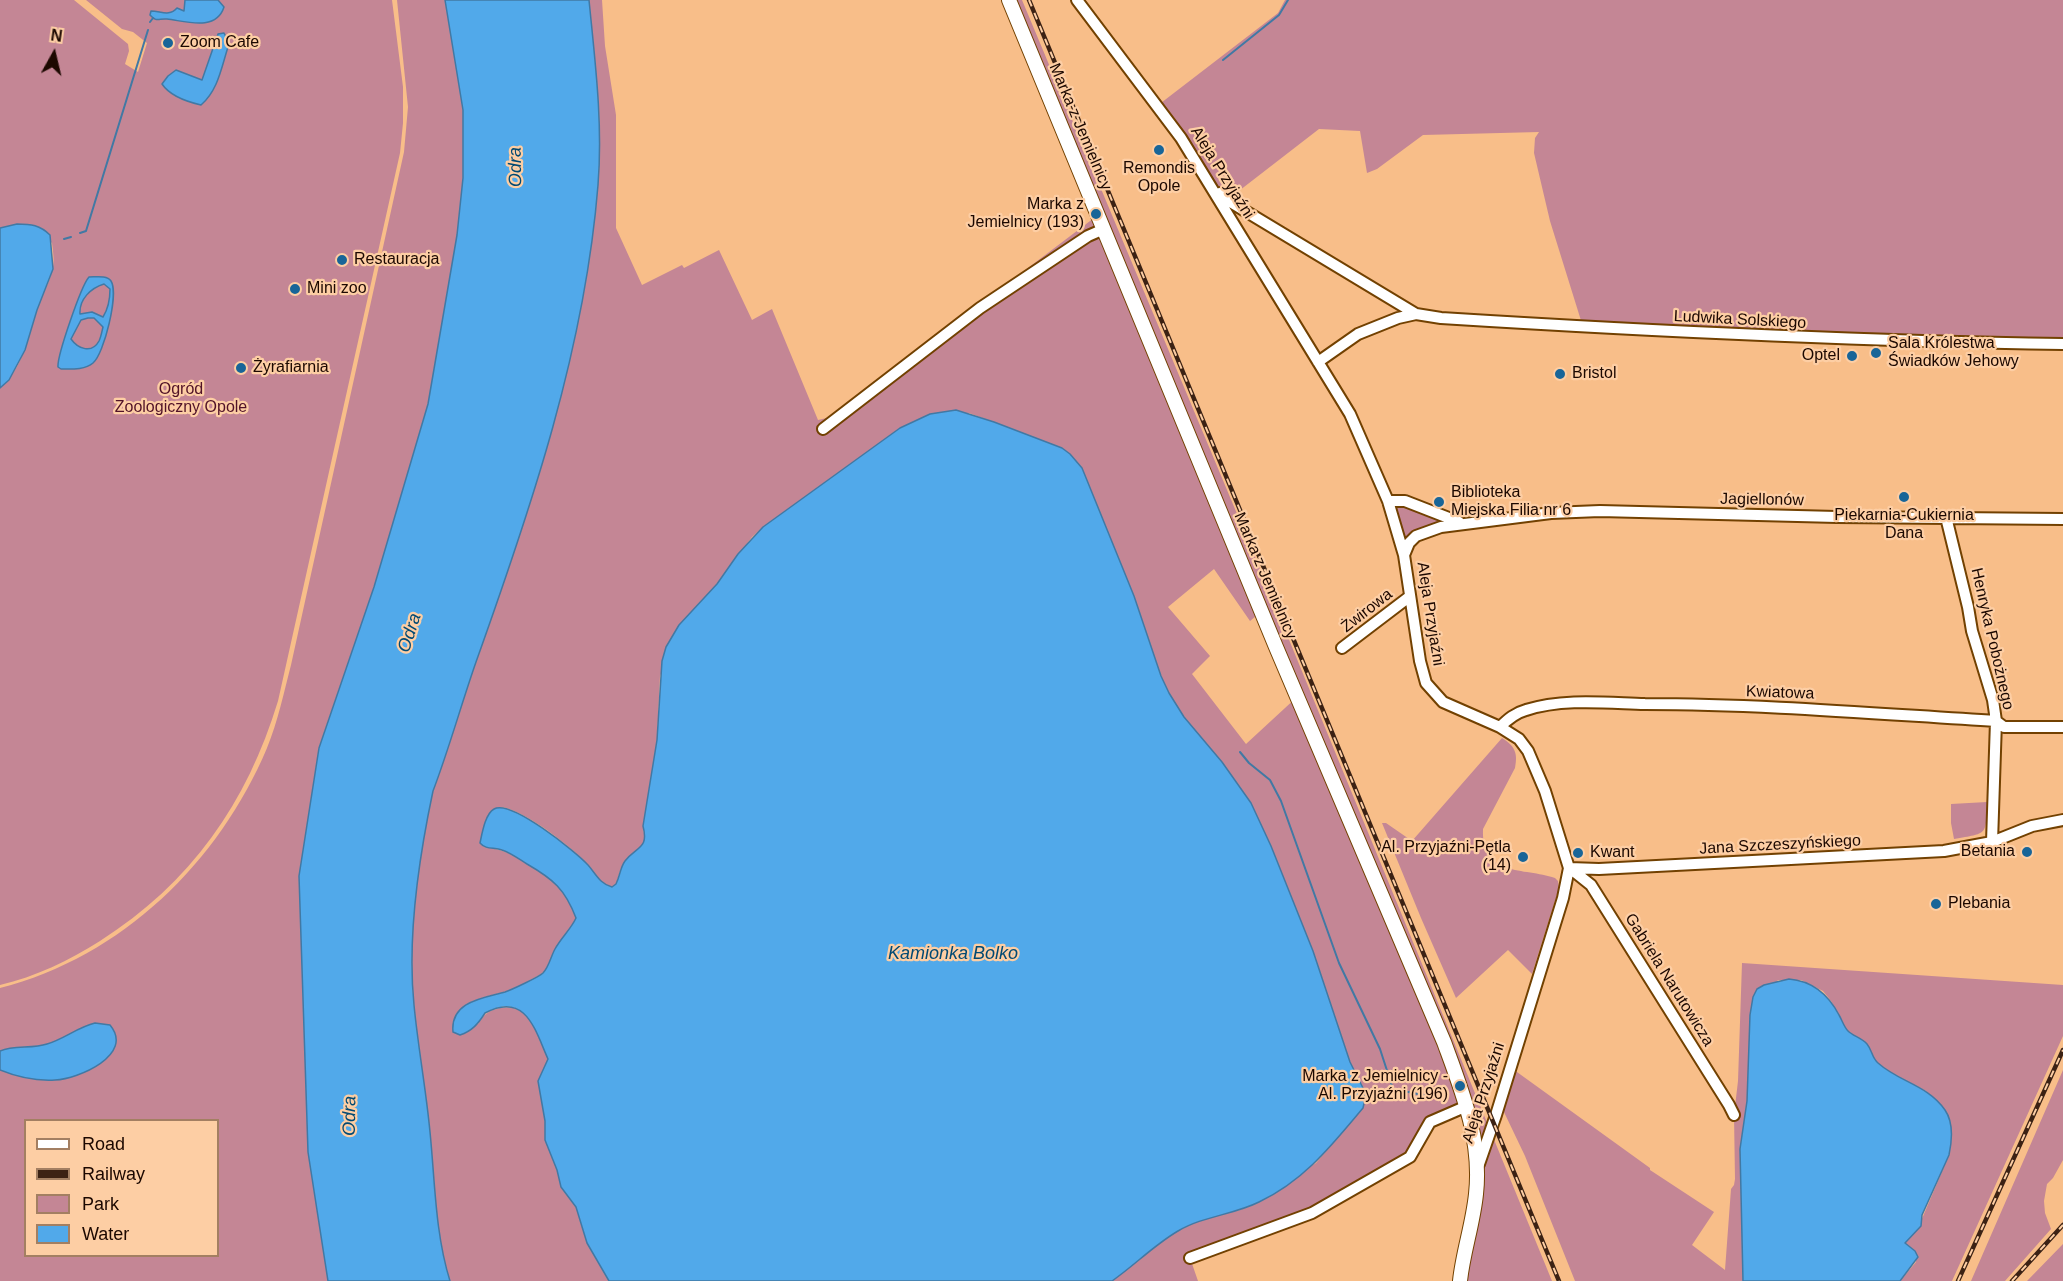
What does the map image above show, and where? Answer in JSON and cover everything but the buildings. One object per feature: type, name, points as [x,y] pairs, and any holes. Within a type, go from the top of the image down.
[{"type":"main road","name":"Marka z Jemielnicy","points":[[1009,0],[1276,647],[1443,1042],[1467,1106],[1478,1169]]},
{"type":"main road","name":"Aleja Przyjaźni","points":[[1460,1281],[1475,1204],[1478,1169]]},
{"type":"street","name":"Aleja Przyjaźni","points":[[1077,0],[1181,138],[1350,414],[1388,501],[1404,555],[1409,597],[1424,677],[1429,688],[1449,706],[1500,727],[1520,739],[1534,763],[1556,821],[1569,867],[1560,910],[1478,1169]]},
{"type":"street","name":"Ludwika Solskiego","points":[[1208,181],[1227,200],[1416,314],[1441,318],[1611,329],[1934,342],[2063,344]]},
{"type":"street","points":[[823,429],[1029,273],[1088,236],[1104,229]]},
{"type":"street","name":"Ludwika Solskiego","points":[[1318,362],[1358,334],[1416,314]]},
{"type":"street","name":"Jagiellonów","points":[[1388,501],[1405,501],[1461,523]]},
{"type":"street","name":"Jagiellonów","points":[[1404,555],[1409,543],[1422,533],[1461,523],[1551,513],[1600,511],[2063,519]]},
{"type":"street","name":"Henryka Pobożnego","points":[[1946,517],[1972,631],[1996,721],[1992,842]]},
{"type":"street","name":"Żwirowa","points":[[1342,648],[1409,597]]},
{"type":"street","name":"Kwiatowa","points":[[1500,727],[1511,716],[1528,709],[1573,703],[1684,704],[1859,711],[1996,721],[2004,727],[2063,727]]},
{"type":"street","name":"Jana Szczeszyńskiego","points":[[1569,867],[1599,870],[1944,851],[1992,842],[2032,826],[2063,820]]},
{"type":"street","name":"Gabriela Narutowicza","points":[[1569,867],[1591,885],[1734,1115]]},
{"type":"street","name":"Aleja Przyjaźni","points":[[1190,1258],[1312,1213],[1410,1157],[1430,1122],[1467,1106]]},
{"type":"green space","name":"Ogród Zoologiczny Opole","points":[[0,0],[74,0],[128,44],[129,51],[125,64],[138,72],[147,43],[133,32],[122,29],[86,0],[392,0],[403,87],[403,123],[400,153],[278,701],[250,773],[212,838],[162,893],[133,918],[77,955],[39,973],[0,985],[0,388],[20,361],[51,276],[54,261],[52,243],[29,224],[0,228]]},
{"type":"green space","points":[[397,0],[445,0],[463,110],[463,178],[457,235],[428,404],[374,587],[319,747],[299,876],[308,1152],[328,1281],[0,1281],[0,988],[45,973],[86,953],[125,928],[161,899],[194,866],[222,829],[247,790],[267,748],[278,717],[291,665],[404,152],[408,107]]},
{"type":"green space","points":[[589,0],[602,0],[605,46],[616,115],[616,228],[642,285],[682,265],[684,268],[719,250],[752,320],[772,309],[818,420],[831,417],[1098,215],[1009,0],[1022,0],[1258,564],[1552,1281],[1460,1281],[1475,1204],[1468,1107],[1430,1122],[1410,1157],[1348,1193],[1190,1258],[1198,1281],[1112,1281],[1178,1230],[1209,1217],[1240,1210],[1316,1163],[1363,1108],[1363,1088],[1350,1062],[1313,951],[1271,846],[1251,803],[1222,762],[1184,717],[1169,693],[1134,596],[1082,468],[1062,448],[969,413],[900,428],[763,527],[752,537],[717,584],[690,613],[660,676],[657,740],[643,826],[645,840],[642,847],[621,868],[616,884],[612,887],[604,883],[572,849],[526,817],[506,808],[492,810],[488,818],[495,849],[519,858],[552,880],[565,896],[576,918],[546,970],[513,989],[469,1003],[457,1014],[453,1022],[453,1032],[478,1024],[487,1013],[500,1008],[511,1007],[519,1010],[532,1023],[548,1059],[538,1081],[545,1121],[545,1140],[561,1187],[576,1207],[587,1243],[609,1281],[450,1281],[438,1226],[428,1116],[414,1005],[412,952],[416,897],[433,791],[535,487],[553,427],[581,307],[598,185],[600,139]],"holes":[[[1214,569],[1250,621],[1261,612],[1298,696],[1246,744],[1192,674],[1210,656],[1168,607]]]},
{"type":"green space","points":[[1285,0],[2063,0],[2063,344],[1583,327],[1550,221],[1534,153],[1535,138],[1539,132],[1423,135],[1377,169],[1367,173],[1360,131],[1319,129],[1222,204],[1157,106],[1278,13]]},
{"type":"green space","points":[[1388,501],[1461,523],[1441,527],[1406,548]]},
{"type":"green space","points":[[1502,738],[1514,750],[1515,768],[1483,829],[1484,845],[1489,856],[1497,863],[1518,871],[1555,878],[1559,888],[1532,974],[1508,950],[1456,998],[1382,823],[1386,823],[1412,841]]},
{"type":"green space","points":[[1987,802],[1983,831],[1979,834],[1954,839],[1951,804]]},
{"type":"green space","points":[[1742,963],[2063,985],[2063,1036],[1952,1281],[1900,1281],[1916,1262],[1915,1251],[1905,1243],[1921,1221],[1949,1155],[1951,1134],[1926,1091],[1876,1062],[1869,1047],[1848,1032],[1823,991],[1801,980],[1778,980],[1750,1015],[1747,1101],[1740,1149],[1743,1281],[1575,1281],[1525,1156],[1503,1110],[1510,1067],[1650,1170],[1714,1212],[1692,1245],[1725,1270],[1731,1189],[1735,1179],[1734,1115],[1738,1081]]},
{"type":"green space","points":[[2063,1070],[2063,1160],[2047,1184],[2044,1201],[2045,1213],[2051,1229],[2005,1281],[1971,1281]]},
{"type":"green space","points":[[2063,1244],[2063,1281],[2027,1281]]},
{"type":"water","points":[[185,0],[218,0],[224,7],[214,20],[199,23],[156,20],[150,15],[151,11],[168,13],[177,8],[184,11]]},
{"type":"water","name":"Odra","points":[[445,0],[589,0],[599,115],[598,185],[581,307],[553,427],[516,546],[433,791],[419,870],[413,925],[412,979],[438,1226],[450,1281],[328,1281],[308,1152],[299,876],[319,748],[374,587],[428,404],[457,235],[463,178],[463,110]]},
{"type":"water","points":[[224,33],[228,47],[221,71],[211,93],[201,105],[180,98],[165,88],[162,84],[176,70],[202,80],[218,34]]},
{"type":"water","points":[[17,224],[35,226],[50,235],[53,269],[25,350],[9,380],[0,388],[0,228]]},
{"type":"water","points":[[89,277],[104,277],[111,281],[112,310],[106,337],[93,363],[82,368],[61,369],[58,367],[61,350]],"holes":[[[104,284],[110,289],[110,293],[103,317],[92,312],[80,314],[87,295]],[[94,318],[103,327],[96,345],[85,349],[71,339],[81,320]]]},
{"type":"water","name":"Kamionka Bolko","points":[[956,410],[1062,448],[1082,468],[1134,596],[1169,693],[1184,717],[1222,762],[1251,803],[1271,846],[1313,951],[1350,1062],[1363,1088],[1365,1099],[1363,1108],[1316,1161],[1290,1184],[1259,1202],[1178,1231],[1112,1281],[609,1281],[587,1243],[576,1207],[561,1187],[545,1140],[545,1121],[538,1081],[548,1059],[533,1026],[520,1010],[499,1007],[485,1013],[468,1031],[460,1035],[453,1032],[457,1014],[463,1007],[479,999],[508,991],[543,973],[557,945],[576,918],[563,892],[551,880],[509,853],[485,847],[480,843],[486,820],[494,809],[502,808],[514,812],[543,828],[571,849],[604,884],[612,887],[616,884],[625,861],[641,846],[644,839],[643,826],[657,740],[662,661],[666,647],[679,625],[717,584],[738,554],[763,527],[900,428],[930,414]]},
{"type":"water","points":[[1789,979],[1812,986],[1825,995],[1835,1008],[1845,1028],[1867,1044],[1878,1063],[1922,1089],[1938,1102],[1948,1115],[1952,1132],[1949,1155],[1922,1215],[1921,1226],[1905,1243],[1915,1251],[1918,1257],[1900,1281],[1743,1281],[1740,1149],[1747,1101],[1750,1015],[1757,989]]},
{"type":"water","points":[[95,1023],[110,1025],[116,1036],[115,1046],[110,1055],[89,1070],[65,1079],[48,1080],[27,1078],[0,1070],[0,1051],[47,1044]]},
{"type":"waterway","points":[[1223,60],[1279,15],[1288,0]]},
{"type":"waterway","points":[[150,22],[153,18]]},
{"type":"waterway","points":[[80,233],[86,231],[148,30]]},
{"type":"waterway","points":[[64,239],[71,237]]},
{"type":"waterway","points":[[1240,752],[1249,763],[1270,780],[1281,801],[1339,963],[1380,1049],[1392,1086],[1394,1089],[1432,1097]]},
{"type":"railway","points":[[1029,0],[1559,1281]]},
{"type":"railway","points":[[1958,1281],[2063,1050]]},
{"type":"railway","points":[[2012,1281],[2063,1225]]},
{"type":"place","name":"Zoom Cafe","points":[[168,43]]},
{"type":"place","name":"Remondis Opole","points":[[1159,150]]},
{"type":"place","name":"Marka z Jemielnicy (193)","points":[[1096,214]]},
{"type":"place","name":"Restauracja","points":[[342,260]]},
{"type":"place","name":"Mini zoo","points":[[295,289]]},
{"type":"place","name":"Sala Królestwa Świadków Jehowy","points":[[1876,353]]},
{"type":"place","name":"Optel","points":[[1852,356]]},
{"type":"place","name":"Żyrafiarnia","points":[[241,368]]},
{"type":"place","name":"Bristol","points":[[1560,374]]},
{"type":"place","name":"Piekarnia-Cukiernia Dana","points":[[1904,497]]},
{"type":"place","name":"Biblioteka Miejska Filia nr 6","points":[[1439,502]]},
{"type":"place","name":"Betania","points":[[2027,852]]},
{"type":"place","name":"Kwant","points":[[1578,853]]},
{"type":"place","name":"Al. Przyjaźni-Pętla (14)","points":[[1523,857]]},
{"type":"place","name":"Plebania","points":[[1936,904]]},
{"type":"place","name":"Marka z Jemielnicy - Al. Przyjaźni (196)","points":[[1460,1086]]}]
